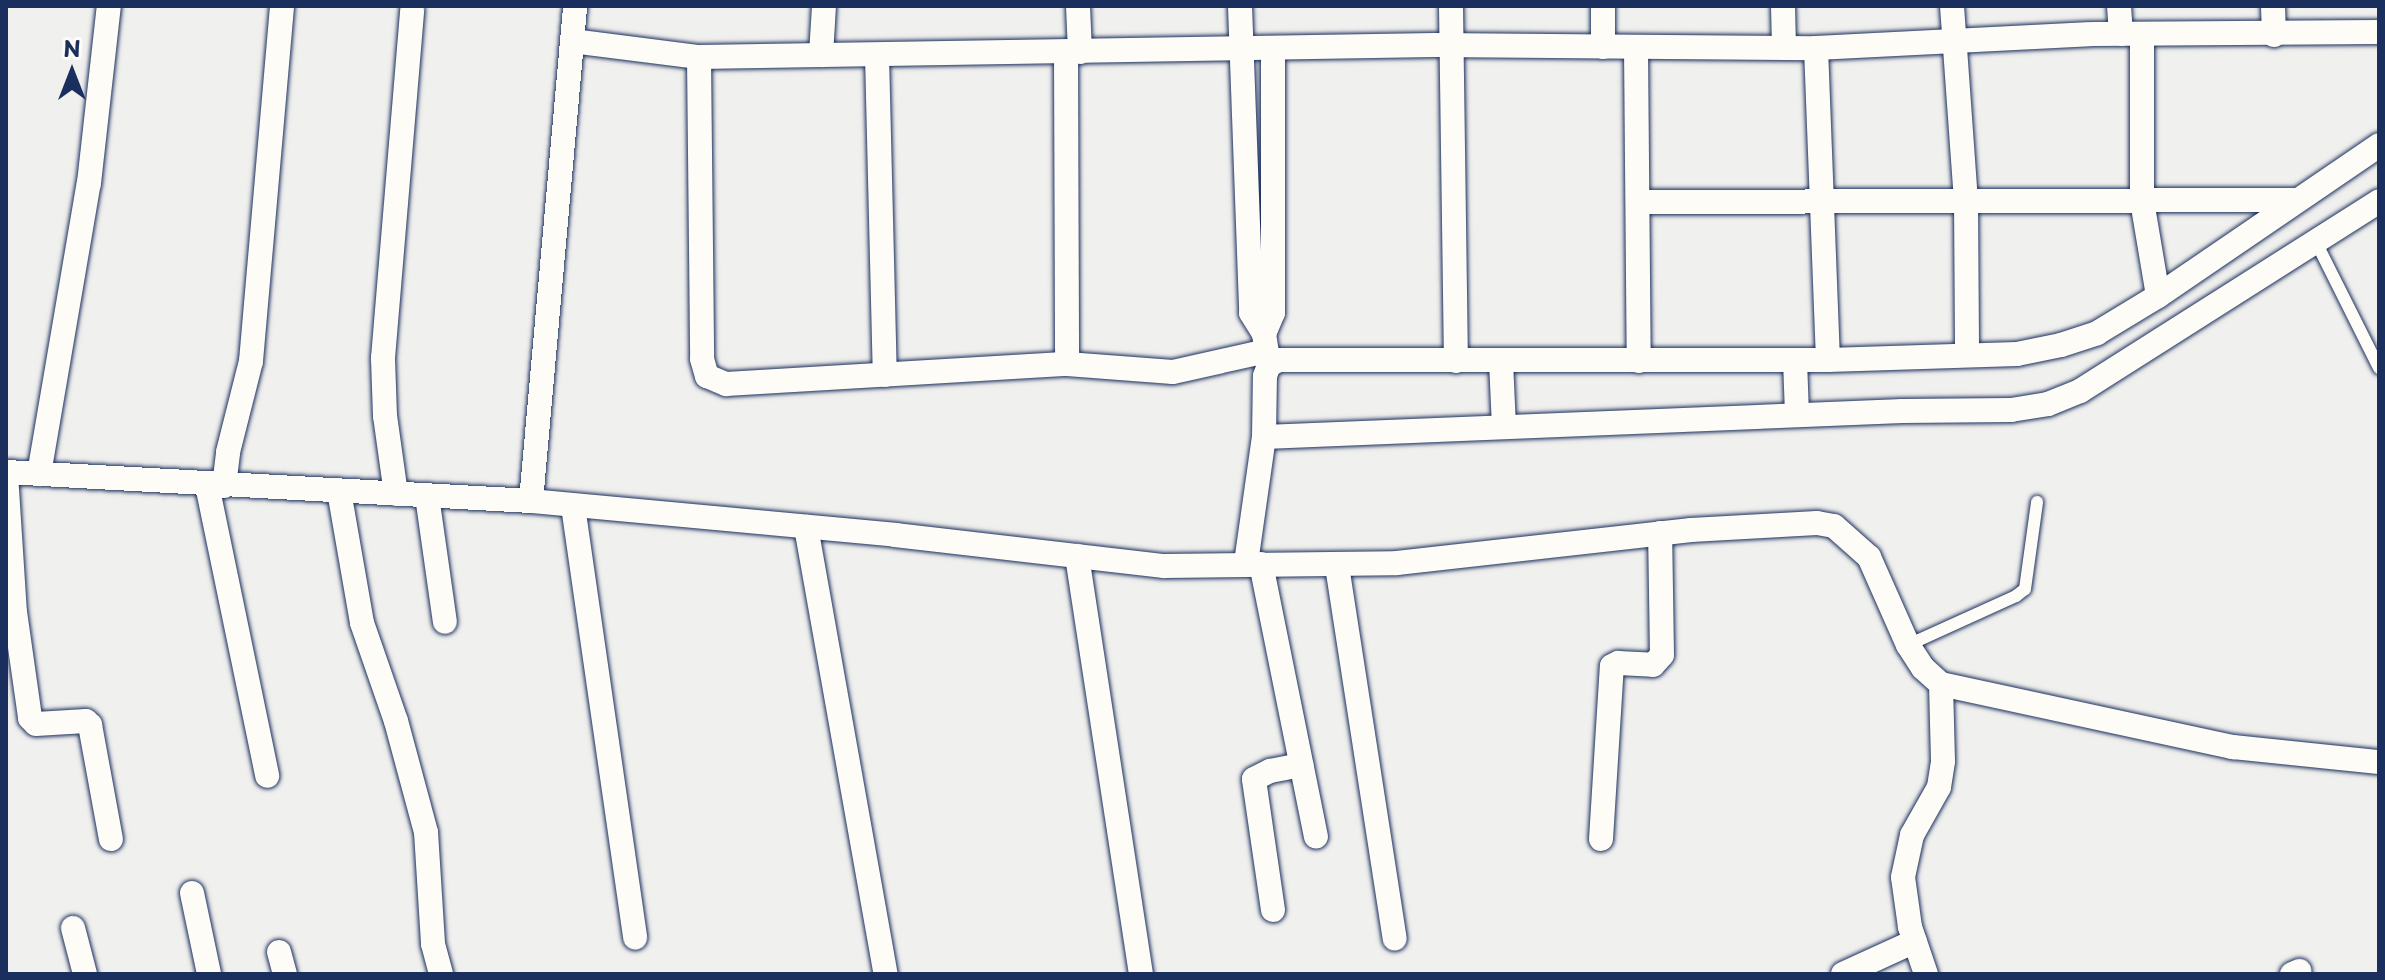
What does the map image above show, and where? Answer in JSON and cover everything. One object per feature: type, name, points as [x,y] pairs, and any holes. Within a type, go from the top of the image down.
[{"type":"street","points":[[39,474],[89,183],[109,6]]},
{"type":"street","points":[[267,776],[216,485],[251,361],[282,6]]},
{"type":"street","points":[[531,501],[575,6]]},
{"type":"street","points":[[821,55],[824,6]]},
{"type":"street","points":[[1067,364],[1073,52],[1078,6]]},
{"type":"street","points":[[1240,6],[1251,313],[1266,350],[1279,360],[1456,361],[1503,394],[1796,387],[1828,360],[1967,353],[2017,354],[2061,345],[2097,333],[2158,296],[2294,200],[2379,145]]},
{"type":"street","points":[[1451,6],[1456,361]]},
{"type":"street","points":[[1603,6],[1603,47]]},
{"type":"street","points":[[1783,6],[1784,46]]},
{"type":"street","points":[[1952,6],[1966,201],[1967,353]]},
{"type":"street","points":[[2119,6],[2132,34],[2142,201],[2158,296]]},
{"type":"street","points":[[2273,6],[2274,35]]},
{"type":"street","points":[[396,494],[383,383],[412,10]]},
{"type":"street","points":[[572,41],[699,57],[1450,45],[1816,48],[2132,34],[2379,32]]},
{"type":"street","points":[[1273,48],[1273,313],[1266,350],[1264,437],[1253,563],[1316,837]]},
{"type":"street","points":[[1636,48],[1639,361]]},
{"type":"street","points":[[1816,48],[1828,360]]},
{"type":"street","points":[[877,55],[885,375]]},
{"type":"street","points":[[699,57],[702,359],[707,376],[726,384],[1067,364],[1173,372],[1266,350]]},
{"type":"street","points":[[1638,202],[2294,200]]},
{"type":"street","points":[[1264,437],[1503,394],[1639,361],[1796,387],[2011,410],[2048,404],[2080,391],[2379,201]]},
{"type":"street","points":[[111,839],[92,728],[86,721],[46,725],[36,724],[30,718],[15,612],[6,473],[531,501],[1164,566],[1397,563],[1660,533],[1817,523],[1834,526],[1869,557],[1908,645],[1923,668],[1941,684],[2233,747],[2379,762]]},
{"type":"street","points":[[339,491],[362,623],[396,721],[426,832],[433,944],[441,974]]},
{"type":"street","points":[[427,496],[445,622]]},
{"type":"street","points":[[573,506],[635,938]]},
{"type":"street","points":[[806,527],[886,974]]},
{"type":"street","points":[[1601,839],[1612,666],[1618,663],[1653,665],[1662,655],[1660,533]]},
{"type":"street","points":[[1077,556],[1141,974]]},
{"type":"street","points":[[1337,566],[1395,939]]},
{"type":"street","points":[[1926,974],[1915,941],[1903,877],[1905,856],[1912,835],[1939,787],[1943,761],[1941,684]]},
{"type":"street","points":[[1273,910],[1254,779],[1270,771],[1301,765]]},
{"type":"street","points":[[192,893],[209,974]]},
{"type":"street","points":[[73,928],[85,974]]},
{"type":"street","points":[[1843,974],[1915,941]]},
{"type":"lane","points":[[2316,242],[2379,368]]},
{"type":"lane","points":[[1908,645],[2016,596],[2025,589],[2037,502]]}]
